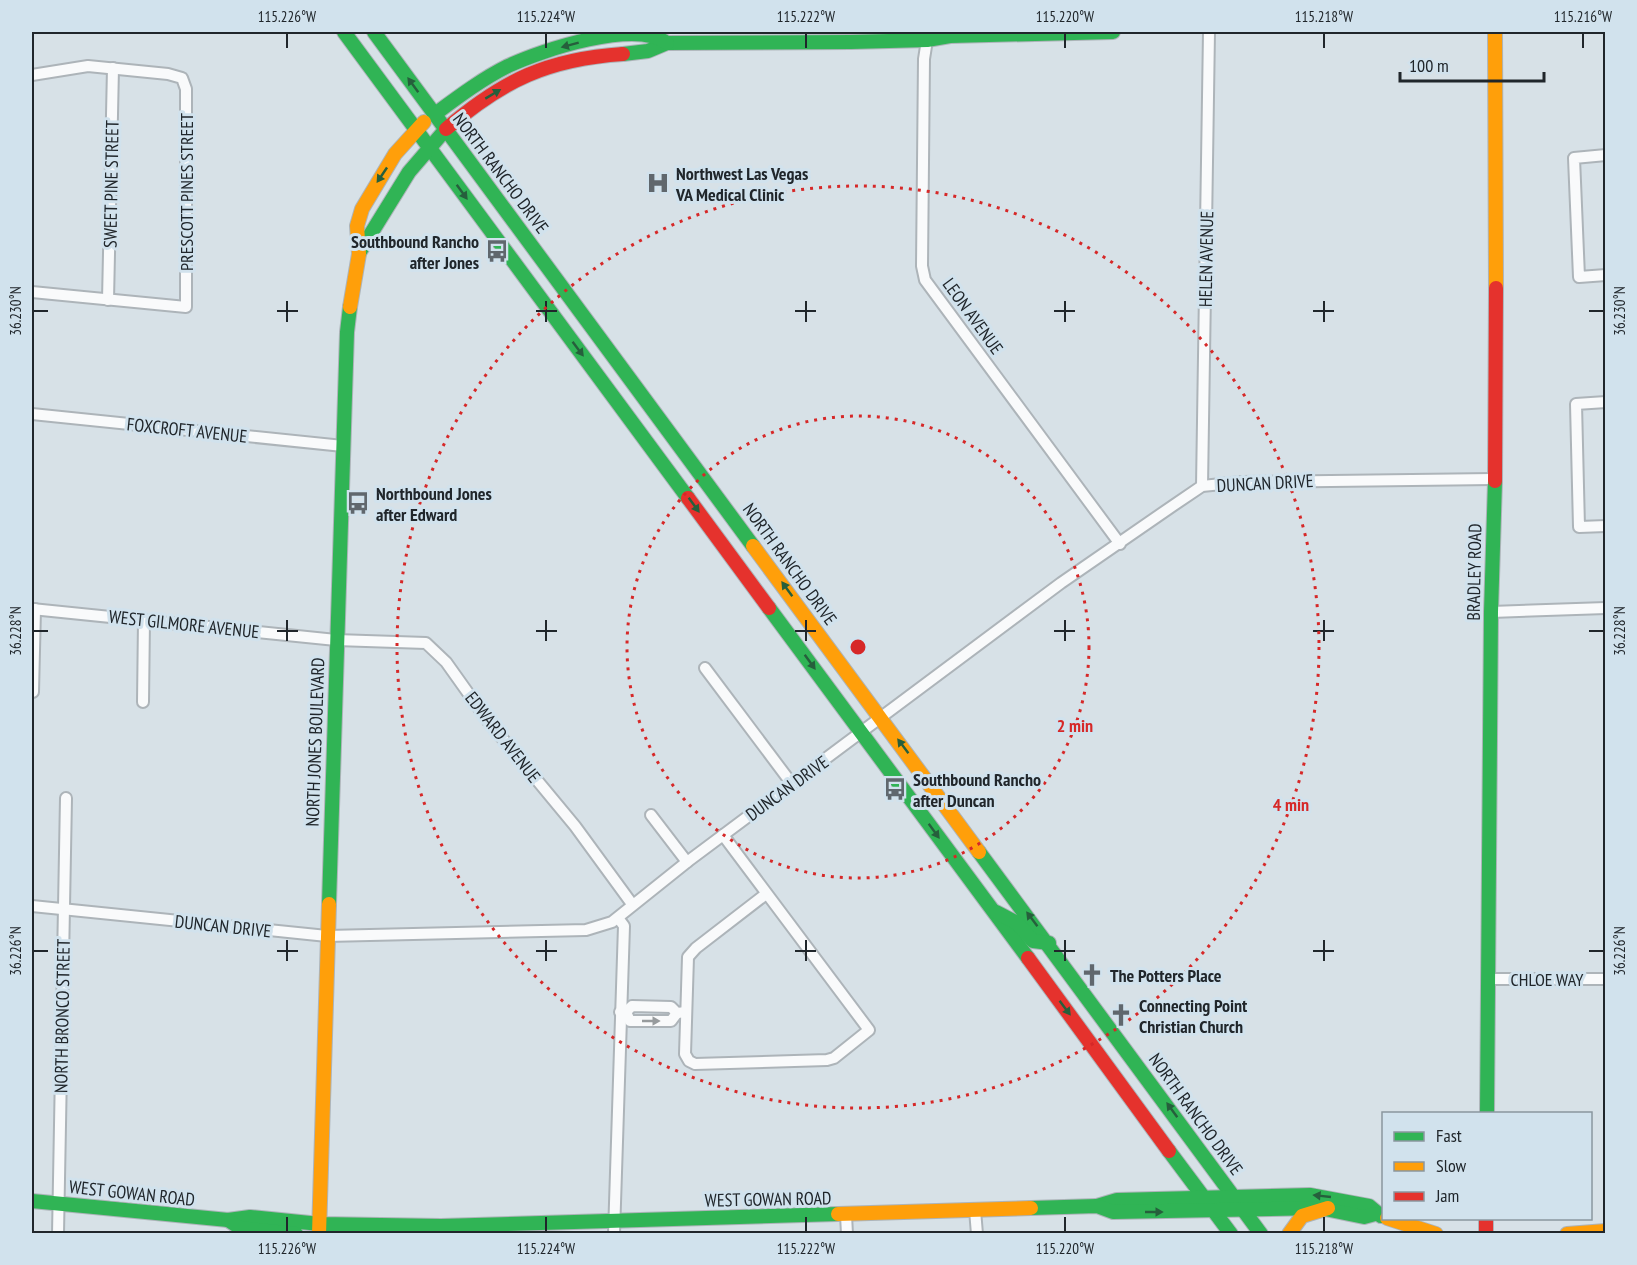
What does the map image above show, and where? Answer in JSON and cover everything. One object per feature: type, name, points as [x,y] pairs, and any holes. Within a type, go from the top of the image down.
[{"type":"main road","points":[[344,32],[1231,1233]]},
{"type":"main road","name":"NORTH RANCHO DRIVE","points":[[374,32],[1261,1233]]},
{"type":"main road","points":[[668,43],[1113,32]]},
{"type":"main road","name":"BRADLEY ROAD","points":[[1487,1112],[1491,612],[1493,478],[1497,427],[1496,32]]},
{"type":"main road","name":"NORTH JONES BOULEVARD","points":[[319,1229],[347,332],[352,284],[359,253],[357,223],[374,187],[417,129],[475,85],[510,65],[586,40],[633,33],[656,36],[668,43],[654,52],[583,57],[538,70],[468,109],[428,144],[400,182],[376,228],[359,253]]},
{"type":"main road","points":[[992,910],[1017,923],[1034,941],[1049,943]]},
{"type":"main road","points":[[1043,979],[1069,972]]},
{"type":"main road","name":"WEST GOWAN ROAD","points":[[1097,1206],[1109,1200],[1327,1196],[1369,1206],[1382,1217]]},
{"type":"main road","name":"WEST GOWAN ROAD","points":[[32,1201],[228,1221],[240,1228],[296,1233]]},
{"type":"main road","name":"WEST GOWAN ROAD","points":[[228,1221],[241,1216],[319,1229],[396,1222],[441,1226],[613,1227],[846,1215],[1097,1206],[1113,1212],[1328,1208],[1364,1217],[1382,1217]]},
{"type":"main road","points":[[1289,1233],[1302,1216],[1328,1208]]},
{"type":"main road","name":"WEST GOWAN ROAD","points":[[1390,1220],[1411,1228],[1436,1233]]},
{"type":"main road","name":"WEST GOWAN ROAD","points":[[398,1233],[441,1226]]},
{"type":"main road","points":[[1567,1233],[1605,1231]]},
{"type":"street","name":"HELEN AVENUE","points":[[1202,486],[1209,32]]},
{"type":"street","name":"LEON AVENUE","points":[[927,36],[924,59],[922,242],[925,280],[1120,544]]},
{"type":"street","points":[[32,75],[88,66],[113,68]]},
{"type":"street","name":"PRESCOTT PINES STREET","points":[[108,300],[186,307],[186,89],[182,78],[113,68]]},
{"type":"street","name":"SWEET PINE STREET","points":[[108,300],[113,68]]},
{"type":"street","points":[[1605,155],[1574,158],[1579,277],[1605,275]]},
{"type":"street","points":[[32,292],[108,300]]},
{"type":"street","points":[[1605,402],[1576,404],[1579,527],[1605,526]]},
{"type":"street","name":"FOXCROFT AVENUE","points":[[32,414],[343,446]]},
{"type":"street","name":"DUNCAN DRIVE","points":[[32,906],[327,936],[586,930],[618,918],[632,904],[687,862],[1061,583],[1202,486],[1242,482],[1493,478]]},
{"type":"street","points":[[1491,612],[1605,608]]},
{"type":"street","points":[[33,609],[33,692]]},
{"type":"street","name":"WEST GILMORE AVENUE","points":[[33,609],[336,640]]},
{"type":"street","points":[[143,702],[144,620]]},
{"type":"street","name":"EDWARD AVENUE","points":[[336,640],[426,643],[446,662],[488,721],[574,826],[632,904]]},
{"type":"street","points":[[705,668],[792,784]]},
{"type":"street","name":"NORTH BRONCO STREET","points":[[58,1233],[66,798]]},
{"type":"street","points":[[651,815],[687,862]]},
{"type":"street","points":[[723,835],[869,1030],[834,1058],[826,1060],[694,1064],[685,1054],[681,1012],[688,957],[766,894]]},
{"type":"street","points":[[613,1227],[623,1012],[624,926],[618,918]]},
{"type":"street","name":"CHLOE WAY","points":[[1488,979],[1605,979]]},
{"type":"street","points":[[623,1012],[630,1021],[671,1021],[681,1012]]},
{"type":"street","points":[[975,1210],[977,1233]]},
{"type":"street","points":[[846,1215],[847,1233]]},
{"type":"traffic: fast","points":[[344,32],[688,498]]},
{"type":"traffic: fast","points":[[374,32],[753,546]]},
{"type":"traffic: fast","points":[[623,54],[648,51],[667,43],[851,42],[927,40],[950,36],[1113,32]]},
{"type":"traffic: fast","points":[[435,114],[498,71],[523,59],[565,45],[633,34],[652,36],[667,43]]},
{"type":"traffic: fast","points":[[359,253],[409,172],[446,129]]},
{"type":"traffic: fast","points":[[329,904],[347,332],[350,307]]},
{"type":"traffic: fast","points":[[1487,1112],[1491,612],[1495,481]]},
{"type":"traffic: fast","points":[[769,608],[1028,958]]},
{"type":"traffic: fast","points":[[979,852],[1261,1234]]},
{"type":"traffic: fast","points":[[996,912],[1017,923],[1033,941],[1049,943]]},
{"type":"traffic: fast","points":[[1169,1151],[1231,1234]]},
{"type":"traffic: fast","points":[[1097,1206],[1117,1200],[1310,1195],[1369,1206],[1381,1216]]},
{"type":"traffic: fast","points":[[32,1201],[228,1220],[250,1217],[320,1224],[441,1226],[838,1214]]},
{"type":"traffic: fast","points":[[1031,1208],[1097,1206],[1113,1212],[1320,1208],[1364,1217],[1375,1214]]},
{"type":"traffic: fast","points":[[228,1220],[240,1228],[296,1234]]},
{"type":"traffic: slow","points":[[1495,32],[1496,288]]},
{"type":"traffic: slow","points":[[350,307],[359,254],[357,226],[362,209],[395,154],[424,122]]},
{"type":"traffic: slow","points":[[753,546],[979,852]]},
{"type":"traffic: slow","points":[[319,1234],[329,904]]},
{"type":"traffic: slow","points":[[838,1214],[1031,1208]]},
{"type":"traffic: slow","points":[[1289,1234],[1302,1216],[1328,1208]]},
{"type":"traffic: slow","points":[[1393,1220],[1436,1234]]},
{"type":"traffic: slow","points":[[1567,1234],[1606,1231]]},
{"type":"traffic: jam","points":[[446,129],[487,97],[528,75],[572,61],[623,54]]},
{"type":"traffic: jam","points":[[1495,481],[1496,288]]},
{"type":"traffic: jam","points":[[688,498],[769,608]]},
{"type":"traffic: jam","points":[[1028,958],[1169,1151]]},
{"type":"traffic: jam","points":[[1486,1220],[1486,1234]]},
{"type":"place","name":"Northwest Las Vegas VA Medical Clinic","points":[[658,183]]},
{"type":"place","name":"Southbound Rancho after Jones","points":[[497,251]]},
{"type":"place","name":"Northbound Jones after Edward","points":[[358,503]]},
{"type":"place","name":"Southbound Rancho after Duncan","points":[[895,789]]},
{"type":"place","name":"The Potters Place","points":[[1092,975]]},
{"type":"place","name":"Connecting Point Christian Church","points":[[1121,1015]]}]
